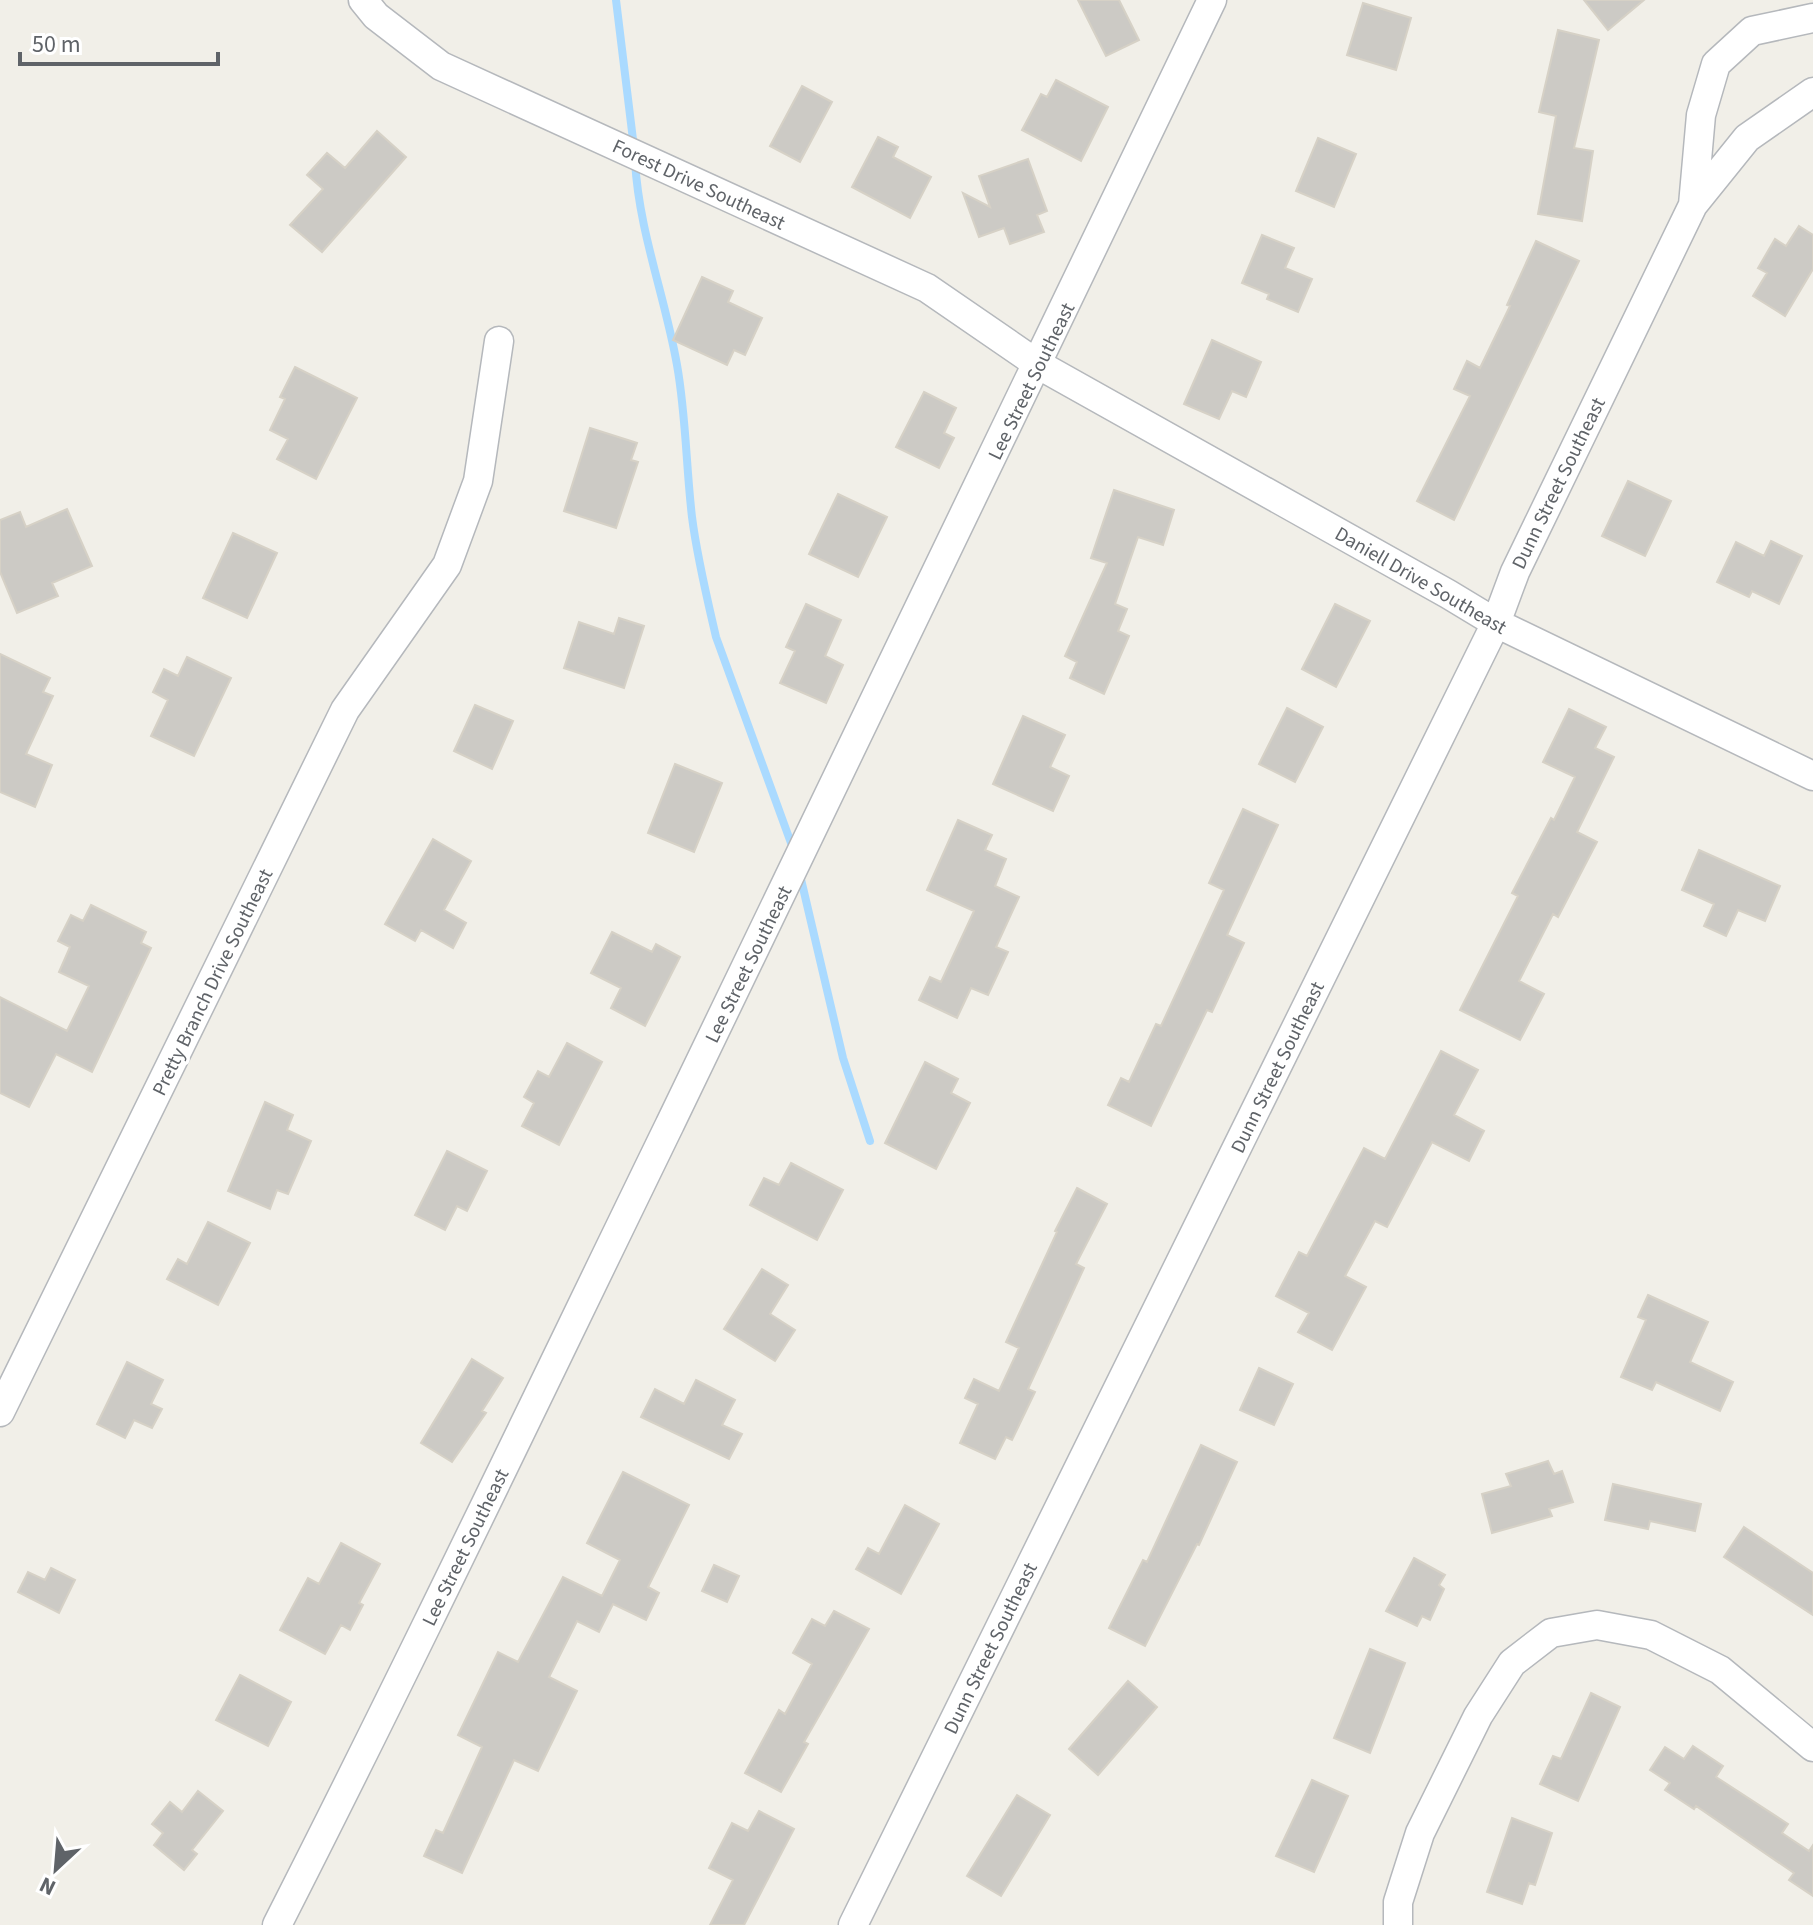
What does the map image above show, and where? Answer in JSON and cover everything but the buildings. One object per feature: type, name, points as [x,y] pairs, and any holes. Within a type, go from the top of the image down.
[{"type":"street","name":"Forest Drive Southeast","points":[[363,0],[376,16],[441,66],[927,288],[1039,365]]},
{"type":"street","name":"Lee Street Southeast","points":[[277,1925],[384,1713],[1039,365],[1212,0]]},
{"type":"street","name":"Dunn Street Southeast","points":[[1693,205],[1701,115],[1716,64],[1752,31],[1813,18]]},
{"type":"street","name":"Dunn Street Southeast","points":[[853,1925],[1496,623],[1515,572],[1693,205],[1747,138],[1813,92]]},
{"type":"street","name":"Pretty Branch Drive Southeast","points":[[0,1412],[345,710],[447,565],[478,481],[499,341]]},
{"type":"street","name":"Daniell Drive Southeast","points":[[1039,365],[1496,623],[1813,776]]},
{"type":"street","points":[[1398,1925],[1398,1902],[1420,1833],[1478,1716],[1512,1663],[1551,1633],[1597,1625],[1651,1635],[1720,1670],[1813,1747]]},
{"type":"waterway","points":[[616,0],[634,148]]},
{"type":"waterway","points":[[635,161],[647,239],[677,365],[692,517],[709,607],[716,637],[795,854]]},
{"type":"waterway","points":[[800,875],[843,1058],[870,1141]]}]
